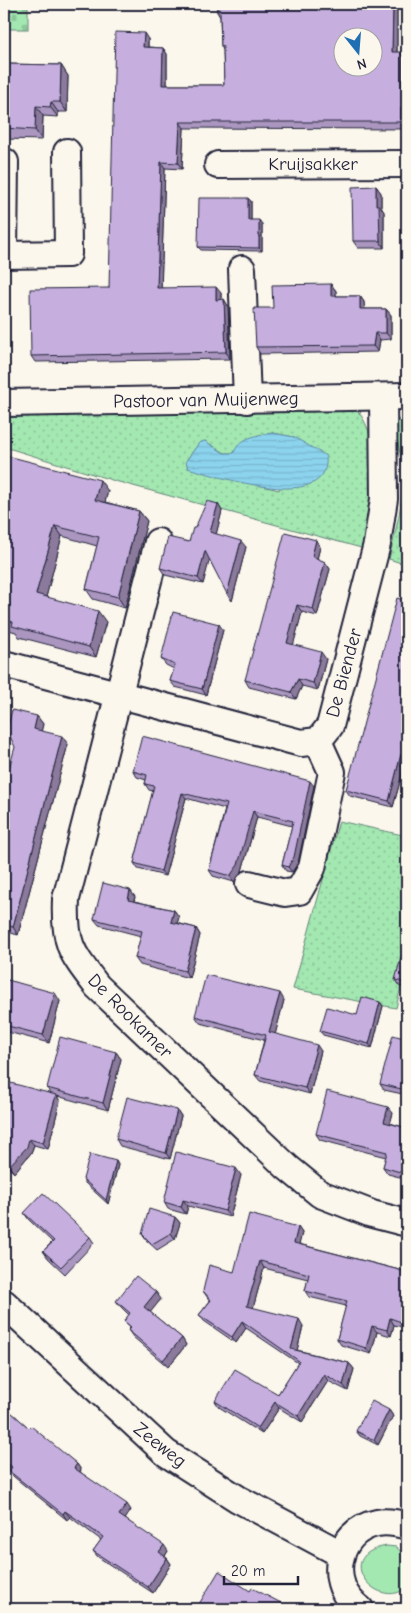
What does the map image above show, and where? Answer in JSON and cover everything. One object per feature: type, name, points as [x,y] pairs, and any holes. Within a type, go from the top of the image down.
[{"type":"street","points":[[5,162],[4,255],[68,254],[67,152]]},
{"type":"street","name":"Kruijsakker","points":[[218,165],[407,164]]},
{"type":"street","points":[[242,269],[247,400]]},
{"type":"street","name":"Pastoor van Muijenweg","points":[[4,403],[395,397]]},
{"type":"street","name":"De Biender","points":[[4,664],[301,744],[318,741],[330,726],[377,544],[395,397]]},
{"type":"street","name":"De Rookamer","points":[[158,542],[66,899],[65,929],[75,957],[97,986],[286,1167],[320,1194],[372,1214],[407,1223]]},
{"type":"street","points":[[249,884],[285,893],[299,890],[312,868],[332,772],[318,741]]},
{"type":"street","name":"Zeeweg","points":[[4,1303],[166,1453],[238,1499],[341,1554]]},
{"type":"street","points":[[360,1609],[345,1594],[340,1581],[338,1568],[341,1554],[348,1540],[361,1529],[376,1523],[392,1522],[407,1526]]},
{"type":"green space","points":[[4,4],[28,4],[28,29],[4,29]]},
{"type":"green space","points":[[356,409],[365,423],[371,439],[373,457],[374,476],[365,549],[115,481],[8,448],[10,417]],"holes":[[[273,433],[294,437],[279,490],[188,468],[186,461],[199,443],[205,441],[225,453],[234,453],[258,435]]]},
{"type":"green space","points":[[407,413],[407,565],[389,559],[399,517],[403,485],[403,467],[397,440],[397,427],[398,420]]},
{"type":"green space","points":[[339,821],[407,836],[407,960],[396,1008],[293,989]]},
{"type":"green space","points":[[387,1546],[396,1547],[407,1557],[407,1587],[396,1593],[384,1593],[373,1588],[365,1580],[360,1570],[362,1560],[370,1551]]},
{"type":"water","points":[[273,433],[294,437],[326,456],[323,474],[311,484],[292,488],[246,483],[188,468],[186,461],[199,443],[205,441],[224,453],[234,453],[240,443],[245,440]]},
{"type":"building","points":[[217,4],[393,4],[392,52],[402,52],[402,87],[407,90],[407,108],[401,108],[401,122],[180,122],[178,163],[161,162],[157,288],[216,287],[216,300],[224,299],[226,352],[31,356],[30,289],[109,288],[115,32],[144,33],[143,47],[163,48],[162,85],[224,85],[220,12],[217,12]]},
{"type":"building","points":[[4,64],[61,65],[60,102],[51,102],[50,107],[36,106],[35,130],[4,128]]},
{"type":"building","points":[[376,186],[376,205],[379,205],[380,241],[353,241],[352,187]]},
{"type":"building","points":[[199,198],[248,198],[248,220],[259,220],[259,248],[198,247]]},
{"type":"building","points":[[331,284],[331,296],[360,296],[360,309],[386,309],[386,333],[375,333],[373,346],[256,347],[254,308],[273,308],[272,285]]},
{"type":"building","points":[[4,455],[100,480],[95,500],[139,511],[118,597],[86,589],[99,537],[55,526],[36,594],[98,611],[89,647],[12,626],[13,622],[4,620]]},
{"type":"building","points":[[207,501],[218,504],[210,532],[241,541],[227,594],[205,551],[198,578],[160,568],[168,537],[189,542],[193,528],[195,528]]},
{"type":"building","points":[[285,532],[316,540],[312,556],[325,562],[313,609],[297,605],[287,643],[321,652],[313,683],[298,679],[291,692],[245,680]]},
{"type":"building","points":[[397,598],[407,601],[407,756],[401,754],[389,801],[346,790]]},
{"type":"building","points":[[173,612],[219,624],[202,689],[170,681],[175,665],[161,659]]},
{"type":"building","points":[[12,710],[37,716],[34,729],[62,736],[13,927],[4,925],[4,771],[8,772],[15,747],[7,730]]},
{"type":"building","points":[[142,736],[310,781],[294,857],[288,867],[282,865],[293,821],[253,811],[238,865],[230,876],[209,870],[227,804],[182,793],[161,871],[134,863],[154,786],[145,784],[147,775],[133,771]]},
{"type":"building","points":[[103,883],[130,890],[128,900],[174,910],[171,922],[196,928],[185,971],[135,958],[142,931],[94,919]]},
{"type":"building","points":[[402,954],[407,956],[407,983],[395,980]]},
{"type":"building","points":[[206,975],[280,993],[269,1032],[317,1045],[305,1088],[255,1075],[266,1035],[195,1016]]},
{"type":"building","points":[[4,979],[55,993],[43,1035],[4,1025]]},
{"type":"building","points":[[362,997],[380,1002],[369,1044],[320,1031],[327,1007],[357,1015]]},
{"type":"building","points":[[393,1035],[407,1039],[406,1090],[380,1084]]},
{"type":"building","points":[[60,1037],[116,1052],[103,1103],[47,1088]]},
{"type":"building","points":[[7,1082],[56,1095],[43,1143],[29,1139],[27,1147],[9,1166],[4,1161],[4,1095]]},
{"type":"building","points":[[327,1091],[388,1107],[384,1122],[407,1128],[407,1174],[383,1167],[387,1152],[316,1134]]},
{"type":"building","points":[[127,1097],[177,1110],[166,1153],[116,1139]]},
{"type":"building","points":[[176,1152],[236,1168],[225,1211],[183,1200],[181,1207],[164,1202]]},
{"type":"building","points":[[90,1154],[116,1161],[106,1200],[83,1179]]},
{"type":"building","points":[[43,1193],[90,1237],[61,1267],[43,1251],[54,1241],[24,1213]]},
{"type":"building","points":[[149,1209],[175,1217],[171,1233],[152,1244],[142,1234]]},
{"type":"building","points":[[249,1214],[298,1227],[294,1243],[407,1272],[407,1311],[404,1323],[390,1318],[387,1330],[372,1326],[366,1348],[337,1339],[347,1301],[305,1291],[309,1274],[260,1261],[247,1306],[299,1319],[291,1349],[349,1363],[343,1385],[324,1374],[298,1416],[275,1402],[258,1428],[215,1401],[235,1369],[278,1394],[299,1361],[242,1321],[232,1337],[199,1315],[211,1300],[203,1291],[209,1265],[234,1272]]},
{"type":"building","points":[[136,1276],[156,1292],[144,1307],[182,1338],[163,1360],[128,1330],[131,1327],[124,1321],[130,1313],[116,1301]]},
{"type":"building","points":[[372,1401],[389,1410],[374,1440],[356,1431]]},
{"type":"building","points":[[4,1406],[29,1428],[31,1426],[77,1464],[74,1468],[127,1504],[119,1515],[164,1545],[159,1552],[167,1558],[148,1587],[93,1551],[103,1537],[65,1511],[63,1514],[9,1471],[12,1467],[4,1460]]},
{"type":"building","points":[[219,1571],[250,1591],[252,1588],[283,1604],[280,1609],[196,1609]]},
{"type":"building","points":[[137,1605],[143,1609],[135,1609]]}]
